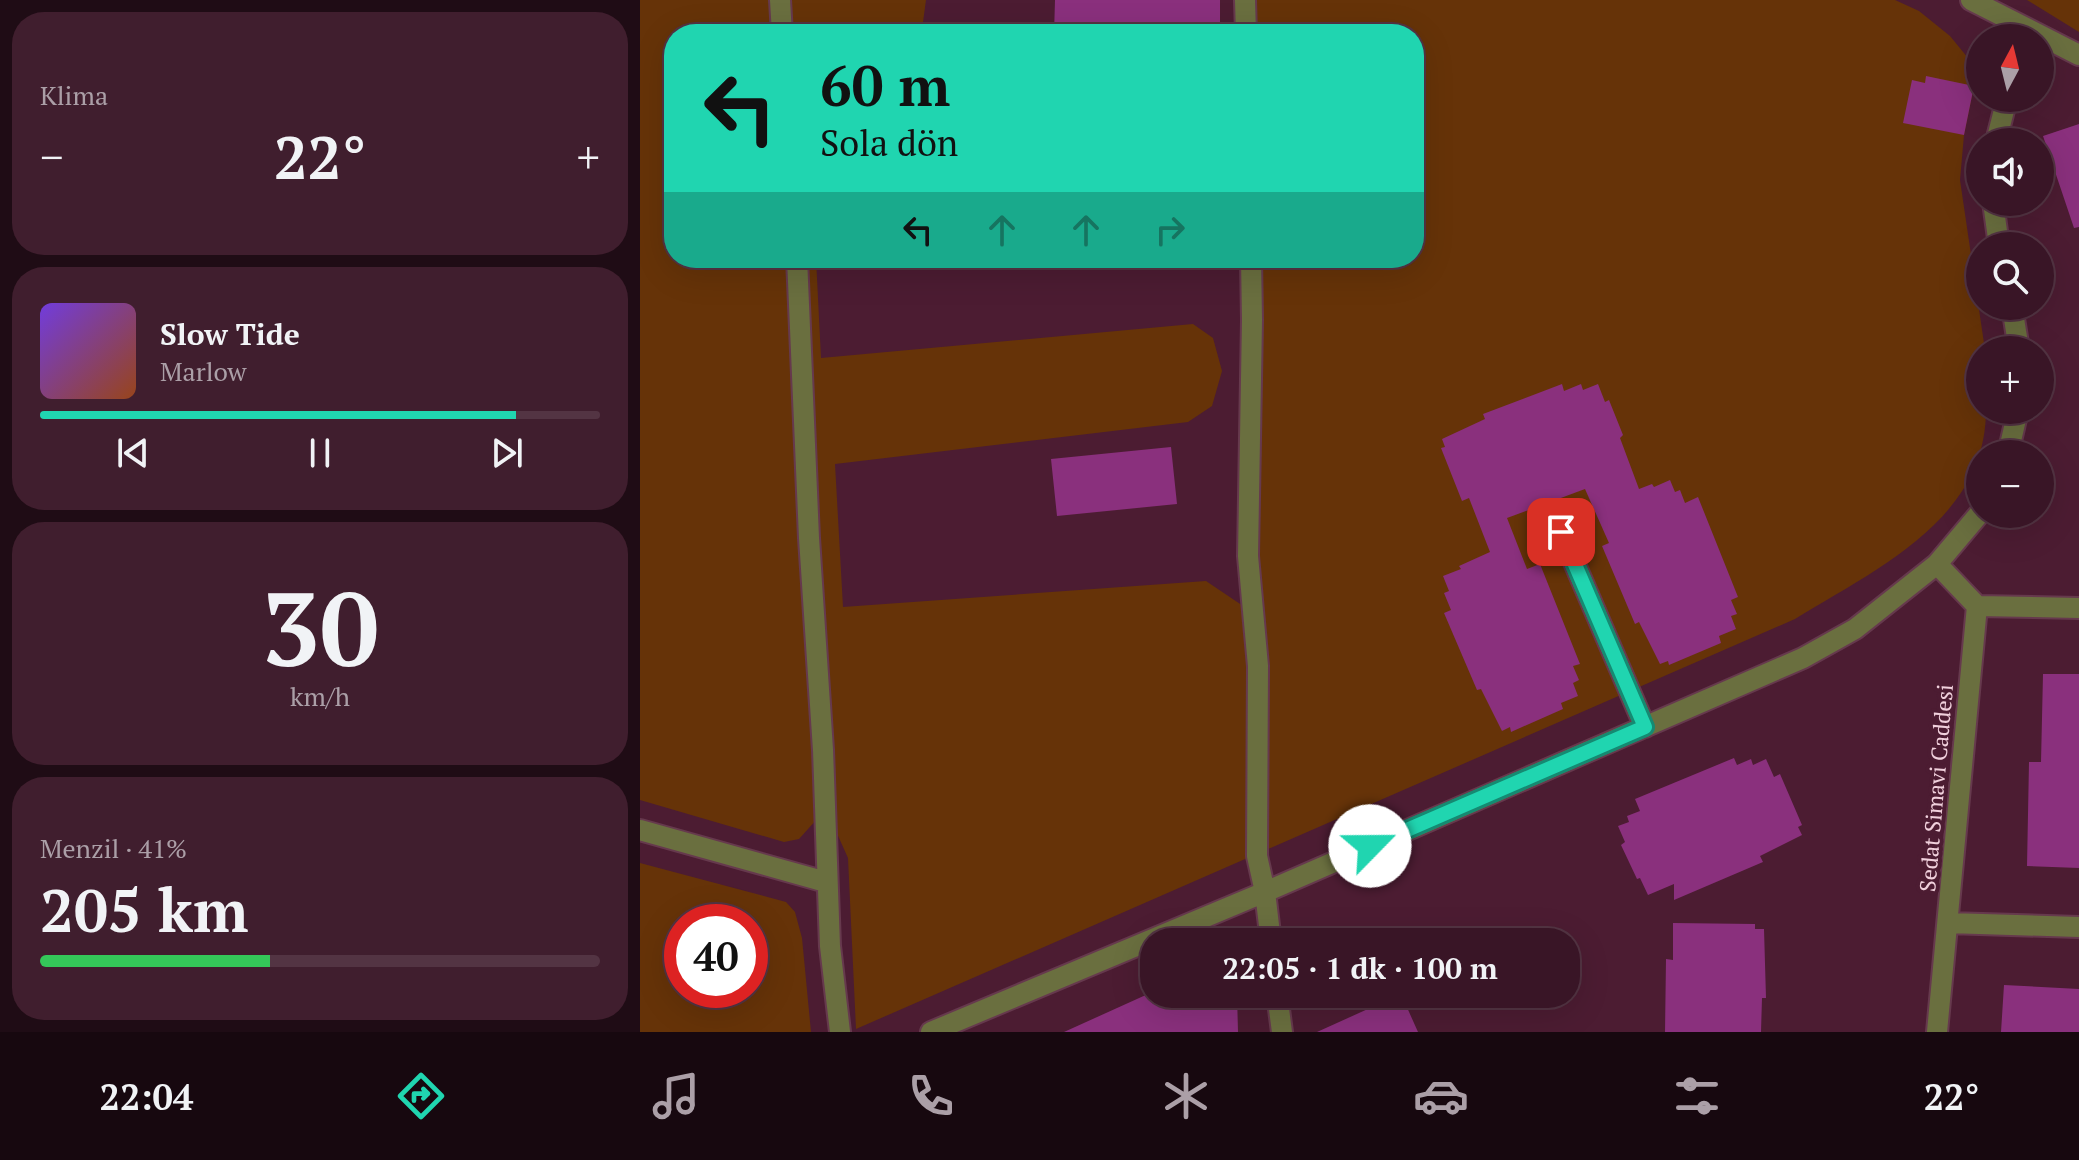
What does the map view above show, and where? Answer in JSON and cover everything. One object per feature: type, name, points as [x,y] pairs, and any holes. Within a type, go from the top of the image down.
[{"type":"street","points":[[780,0],[781,24]]},
{"type":"street","points":[[1245,0],[1246,24]]},
{"type":"street","points":[[1971,0],[2014,24]]},
{"type":"street","points":[[2054,44],[2079,55]]},
{"type":"street","points":[[798,268],[809,538],[823,750],[826,882],[840,1032]]},
{"type":"street","points":[[1251,268],[1248,556],[1258,666],[1257,856],[1269,928]]},
{"type":"street","points":[[931,1032],[1265,892],[1803,658],[1855,629],[1937,564],[1967,528]]},
{"type":"street","points":[[1561,532],[1645,727]]},
{"type":"street","points":[[1937,564],[1977,606],[2079,608]]},
{"type":"street","name":"Sedat Simavi Caddesi","points":[[1937,1032],[1977,606]]},
{"type":"street","points":[[640,830],[826,882]]},
{"type":"street","points":[[1948,923],[2079,927]]},
{"type":"street","points":[[1279,1008],[1282,1032]]},
{"type":"shaded area","points":[[640,0],[926,0],[922,24],[664,24],[664,268],[816,268],[821,358],[1193,324],[1213,338],[1222,371],[1212,406],[1188,422],[835,464],[843,607],[1206,581],[1252,612],[1251,268],[1424,268],[1424,24],[1246,24],[1245,0],[1895,0],[1919,11],[1950,36],[1966,56],[1966,112],[1969,112],[1960,180],[1968,232],[1966,320],[1981,320],[1983,336],[1966,336],[1966,424],[1984,424],[1982,440],[1966,440],[1966,485],[1947,511],[1921,537],[1891,560],[1795,619],[856,1029],[848,858],[826,809],[799,839],[784,842],[640,800]]},
{"type":"shaded area","points":[[2027,0],[2079,0],[2079,32]]},
{"type":"shaded area","points":[[640,863],[786,902],[795,912],[802,938],[811,1032],[640,1032]]},
{"type":"building","points":[[1055,0],[1220,0],[1220,24],[1054,24]]},
{"type":"building","points":[[1926,76],[1966,84],[1966,112],[1969,112],[1964,135],[1903,123],[1912,80],[1925,83]]},
{"type":"building","points":[[2079,124],[2079,227],[2074,228],[2054,169],[2054,132]]},
{"type":"building","points":[[1562,384],[1564,391],[1581,384],[1583,390],[1598,384],[1605,402],[1609,400],[1623,435],[1620,438],[1639,489],[1670,480],[1675,492],[1680,490],[1685,503],[1698,497],[1738,597],[1731,600],[1737,614],[1731,616],[1736,629],[1719,636],[1721,643],[1669,665],[1668,661],[1660,664],[1639,622],[1635,624],[1602,546],[1609,543],[1585,489],[1507,518],[1527,569],[1540,564],[1580,664],[1573,666],[1579,680],[1573,683],[1578,696],[1561,703],[1563,709],[1511,732],[1510,727],[1502,731],[1481,689],[1477,690],[1444,613],[1451,610],[1444,593],[1449,591],[1443,576],[1490,552],[1469,498],[1462,501],[1441,448],[1445,447],[1442,439],[1485,419],[1483,414]]},
{"type":"building","points":[[1171,447],[1177,504],[1057,516],[1051,459]]},
{"type":"building","points":[[2043,674],[2079,674],[2079,868],[2027,866],[2029,762],[2041,762]]},
{"type":"building","points":[[1734,758],[1737,765],[1751,759],[1753,765],[1766,759],[1774,777],[1780,774],[1802,825],[1798,827],[1802,835],[1760,856],[1763,862],[1674,900],[1674,884],[1648,895],[1621,845],[1625,842],[1618,826],[1629,822],[1627,816],[1640,811],[1635,799]]},
{"type":"building","points":[[1673,923],[1755,924],[1755,929],[1764,929],[1766,998],[1762,998],[1761,1032],[1665,1032],[1666,959],[1673,960]]},
{"type":"building","points":[[2004,985],[2079,989],[2079,1032],[2001,1032]]},
{"type":"building","points":[[1140,998],[1140,1008],[1237,1008],[1238,1032],[1064,1032]]},
{"type":"building","points":[[1370,1008],[1407,1008],[1418,1032],[1317,1032]]},
{"type":"route","points":[[1370,846],[1645,727],[1561,532]]}]
